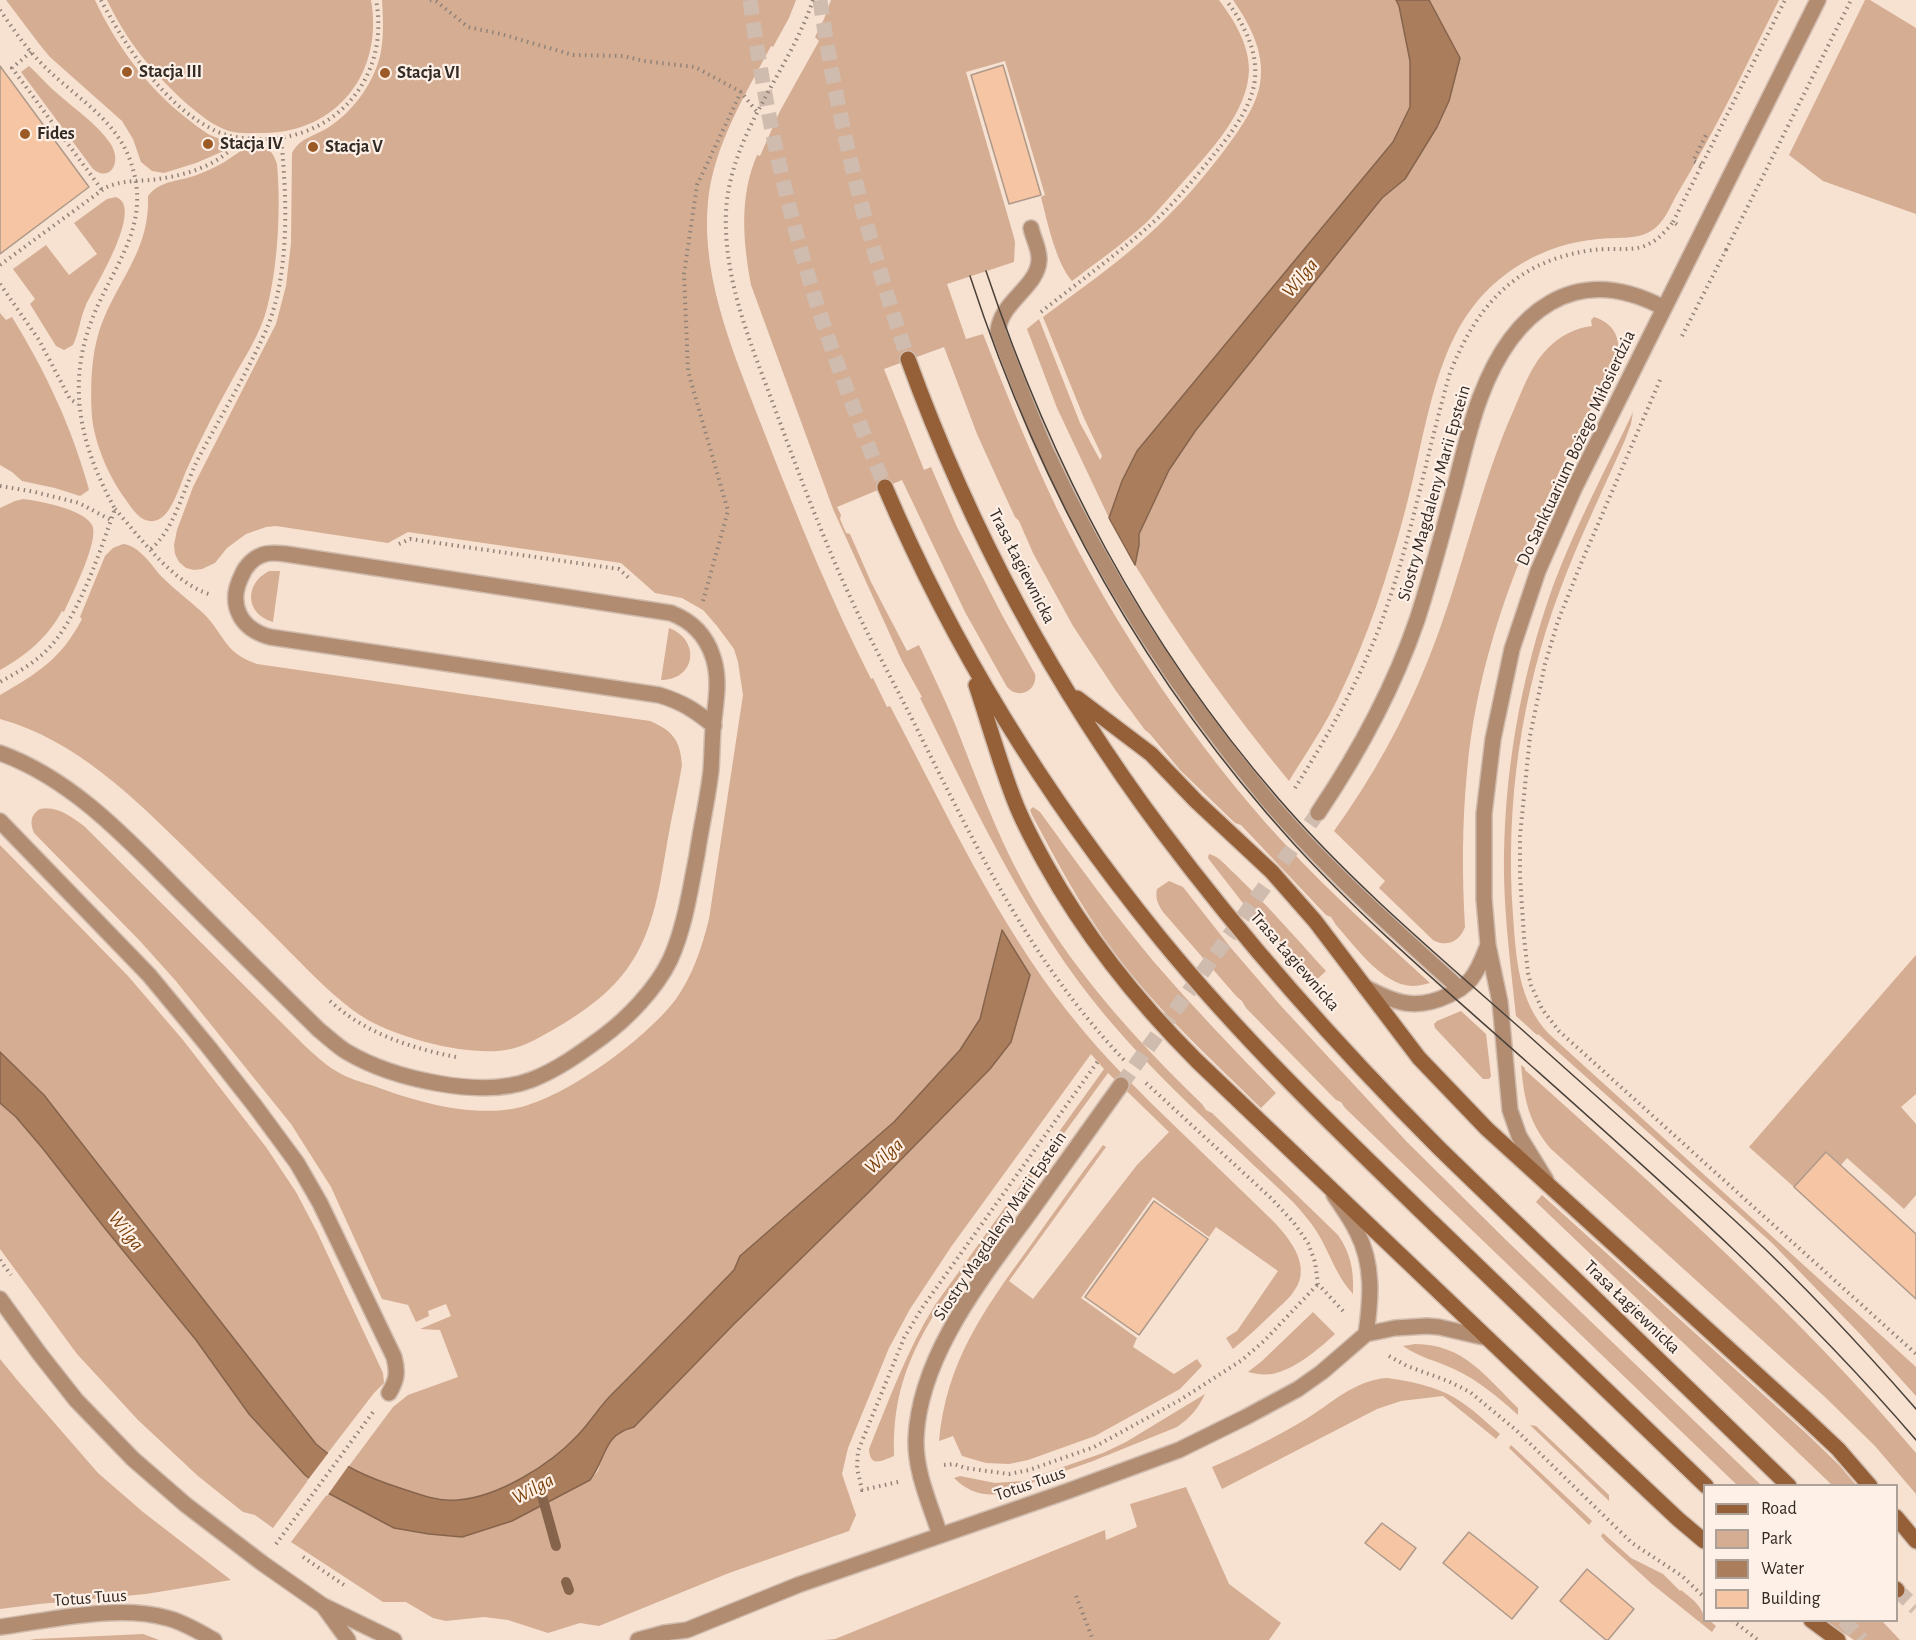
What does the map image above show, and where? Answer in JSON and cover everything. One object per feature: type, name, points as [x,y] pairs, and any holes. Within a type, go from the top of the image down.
[{"type":"main road","name":"Trasa Łagiewnicka","points":[[909,359],[934,427],[968,504],[1025,617],[1129,784],[1179,853],[1258,951],[1344,1048],[1439,1147],[1788,1484]]},
{"type":"main road","points":[[885,487],[924,574],[998,710],[1063,811],[1161,939],[1218,1005],[1360,1152],[1705,1484]]},
{"type":"main road","points":[[965,653],[1015,802],[1051,873],[1085,929],[1114,970],[1170,1034],[1626,1471],[1703,1540]]},
{"type":"main road","points":[[1070,692],[1151,754],[1196,801],[1272,872],[1315,921],[1400,1034],[1439,1081],[1487,1129],[1805,1418],[1838,1449],[1869,1484]]},
{"type":"main road","points":[[1898,1519],[1916,1541]]},
{"type":"main road","points":[[1814,1622],[1838,1640]]},
{"type":"street","name":"Do Sanktuarium Bożego Miłosierdzia","points":[[1550,1187],[1518,1136],[1510,1110],[1500,1002],[1488,945],[1483,873],[1486,789],[1492,738],[1512,649],[1538,571],[1558,524],[1606,423],[1818,0]]},
{"type":"street","points":[[1031,228],[1040,258],[1038,267],[1032,278],[1005,310],[998,331],[1044,447],[1116,585],[1175,680],[1266,799],[1361,898],[1460,989]]},
{"type":"street","name":"Siostry Magdaleny Marii Epstein","points":[[1318,813],[1357,752],[1397,673],[1434,566],[1477,406],[1490,375],[1508,344],[1540,309],[1554,300],[1582,290],[1614,290],[1645,298],[1664,308]]},
{"type":"street","points":[[0,753],[17,759],[58,782],[88,805],[132,843],[319,1030],[347,1052],[382,1067],[418,1078],[480,1089],[530,1080],[554,1070],[581,1053],[610,1032],[633,1010],[669,962],[680,934],[690,895],[711,772],[717,698],[717,673],[713,656],[696,627],[685,618],[671,613],[297,555],[272,553],[261,555],[244,570],[238,581],[235,596],[236,607],[248,627],[258,634],[659,695],[694,710],[714,726]]},
{"type":"street","points":[[0,821],[148,975],[214,1054],[297,1163],[320,1203],[394,1357],[397,1368],[396,1381],[389,1393]]},
{"type":"street","name":"Do Sanktuarium Bożego Miłosierdzia","points":[[1365,987],[1401,1003],[1427,1003],[1460,989],[1480,965],[1488,945]]},
{"type":"street","name":"Siostry Magdaleny Marii Epstein","points":[[940,1535],[916,1454],[919,1412],[931,1372],[956,1321],[991,1266],[1121,1085]]},
{"type":"street","points":[[1326,1183],[1357,1231],[1367,1258],[1371,1300],[1366,1334],[1395,1328],[1427,1326],[1487,1338]]},
{"type":"street","points":[[0,1299],[76,1400],[133,1459],[186,1505],[322,1605],[394,1640]]},
{"type":"street","name":"Totus Tuus","points":[[638,1640],[664,1633],[681,1635],[758,1600],[1068,1491],[1179,1449],[1298,1389],[1340,1359],[1366,1334]]},
{"type":"street","points":[[322,1605],[348,1640]]},
{"type":"street","name":"Totus Tuus","points":[[0,1627],[120,1612],[167,1617],[214,1640]]},
{"type":"path","points":[[101,0],[131,53],[160,87],[200,122],[213,130],[241,138],[281,138],[308,132],[336,115],[360,88],[370,68],[378,44],[379,21],[376,0]]},
{"type":"path","points":[[430,0],[436,1],[468,27],[573,55],[623,56],[644,61],[696,67],[741,92],[757,112]]},
{"type":"path","points":[[813,0],[802,27],[749,128],[730,180],[726,209],[729,269],[754,352],[799,473],[860,618],[966,826],[1041,958],[1091,1023],[1129,1064]]},
{"type":"path","points":[[1033,318],[1131,242],[1161,215],[1207,163],[1240,119],[1254,86],[1255,69],[1250,43],[1226,0]]},
{"type":"path","points":[[1673,222],[1785,0]]},
{"type":"path","points":[[1678,344],[1851,0]]},
{"type":"path","points":[[0,10],[31,52],[114,130],[124,145],[136,181],[135,220],[131,239],[90,324],[83,350],[78,404],[81,422],[99,479],[115,509],[172,571],[194,588],[212,595]]},
{"type":"path","points":[[31,52],[12,68],[102,190]]},
{"type":"path","points":[[702,635],[704,596],[728,512],[724,490],[688,371],[684,274],[697,185],[741,92]]},
{"type":"path","points":[[1701,165],[1693,161],[1707,133]]},
{"type":"path","points":[[0,265],[102,190],[116,184],[170,177],[201,168],[232,150],[241,138]]},
{"type":"path","points":[[151,549],[168,529],[197,463],[267,326],[279,280],[284,240],[286,205],[281,138]]},
{"type":"path","points":[[1715,244],[1726,250]]},
{"type":"path","points":[[0,284],[39,340],[70,399],[78,404]]},
{"type":"path","points":[[1662,376],[1580,566],[1551,642],[1537,699],[1530,736],[1520,836],[1520,876],[1531,985],[1542,1009],[1559,1031],[1916,1354]]},
{"type":"path","points":[[0,486],[74,502],[87,506],[111,520]]},
{"type":"path","points":[[0,682],[27,667],[46,652],[60,634],[89,578],[115,509]]},
{"type":"path","points":[[399,544],[410,539],[619,569],[643,592],[644,609]]},
{"type":"path","points":[[325,997],[360,1024],[381,1035],[426,1050],[463,1058]]},
{"type":"path","points":[[1145,1081],[1273,1200],[1294,1223],[1308,1243],[1315,1262],[1318,1284],[1347,1316]]},
{"type":"path","points":[[0,1260],[13,1278]]},
{"type":"path","points":[[943,1465],[954,1464],[965,1468],[1009,1474],[1029,1470],[1094,1447],[1180,1400],[1242,1360],[1264,1341],[1318,1284]]},
{"type":"path","points":[[1384,1352],[1407,1366],[1470,1392],[1516,1430],[1632,1543],[1682,1576],[1703,1596]]},
{"type":"path","points":[[273,1547],[359,1431]]},
{"type":"path","points":[[270,1535],[278,1541]]},
{"type":"path","points":[[298,1554],[348,1587]]},
{"type":"path","points":[[1076,1596],[1093,1640]]},
{"type":"path","points":[[1735,1622],[1758,1640]]},
{"type":"green space","points":[[6,0],[95,0],[122,49],[157,92],[205,132],[234,143],[226,150],[196,163],[164,173],[152,171],[141,162],[133,139],[122,121],[50,57]]},
{"type":"green space","points":[[107,0],[371,0],[373,27],[370,52],[362,74],[349,94],[332,111],[312,123],[288,131],[233,132],[201,116],[163,81],[123,30]]},
{"type":"green space","points":[[382,0],[796,0],[789,18],[773,47],[771,46],[732,121],[711,180],[708,201],[707,231],[715,292],[733,351],[778,468],[829,589],[871,679],[873,678],[887,707],[890,706],[972,863],[1017,940],[1087,1035],[1150,1102],[1274,1222],[1293,1245],[1300,1263],[1299,1282],[1292,1294],[1233,1349],[1226,1338],[1237,1331],[1278,1271],[1216,1227],[1209,1237],[1153,1197],[1081,1298],[1137,1338],[1133,1347],[1174,1374],[1197,1359],[1202,1366],[1180,1389],[1095,1436],[1028,1460],[1009,1464],[986,1463],[962,1456],[953,1436],[939,1441],[950,1387],[969,1339],[996,1294],[1093,1158],[1103,1145],[1106,1147],[1009,1281],[1033,1299],[1137,1165],[1169,1132],[1108,1073],[933,1316],[913,1353],[900,1391],[896,1411],[894,1456],[877,1462],[872,1459],[869,1449],[891,1394],[907,1357],[935,1305],[1104,1069],[1091,1054],[951,1247],[910,1309],[889,1348],[848,1448],[842,1474],[856,1515],[849,1531],[729,1573],[599,1626],[580,1623],[548,1633],[508,1620],[484,1617],[446,1621],[433,1618],[406,1602],[383,1602],[291,1542],[328,1493],[394,1528],[462,1537],[590,1480],[598,1471],[606,1445],[624,1430],[634,1427],[990,1069],[1030,974],[1001,931],[980,1019],[960,1050],[894,1122],[740,1256],[734,1270],[612,1393],[578,1436],[554,1457],[503,1487],[470,1499],[455,1500],[428,1496],[381,1483],[360,1474],[349,1466],[393,1407],[408,1395],[458,1377],[440,1330],[420,1329],[451,1316],[446,1304],[428,1311],[429,1316],[416,1322],[408,1305],[382,1299],[331,1187],[291,1124],[175,980],[34,833],[33,817],[40,809],[52,809],[84,826],[304,1045],[336,1071],[354,1080],[390,1092],[442,1106],[477,1111],[512,1109],[532,1104],[554,1094],[601,1066],[645,1032],[662,1015],[676,999],[687,980],[700,950],[709,919],[743,695],[734,649],[703,610],[682,598],[655,593],[621,563],[408,532],[388,543],[276,526],[246,534],[227,548],[215,563],[202,569],[186,568],[179,562],[174,545],[177,530],[193,487],[276,324],[286,286],[291,243],[292,153],[299,143],[329,127],[347,112],[369,84],[381,51]]},
{"type":"green space","points":[[831,0],[1219,0],[1235,24],[1243,42],[1249,70],[1247,86],[1235,116],[1226,130],[1147,222],[1072,281],[1061,264],[1053,241],[1041,197],[1045,195],[1005,61],[966,72],[1013,234],[1014,262],[947,284],[966,339],[983,334],[1037,466],[1079,553],[1158,683],[1250,805],[1300,861],[1430,983],[1412,986],[1401,984],[1380,972],[1360,953],[1331,917],[1326,915],[1241,825],[1235,823],[1180,770],[1145,730],[1073,626],[1033,553],[977,434],[944,347],[884,369],[924,470],[931,467],[957,527],[1035,674],[1035,680],[1030,689],[1016,693],[1007,687],[965,612],[902,480],[837,507],[846,533],[850,534],[871,582],[907,651],[919,645],[951,714],[986,804],[1023,882],[1041,913],[1082,972],[1127,1027],[1206,1110],[1212,1113],[1338,1235],[1351,1263],[1353,1294],[1338,1272],[1317,1232],[1300,1209],[1137,1052],[1065,963],[1019,890],[978,814],[920,698],[922,697],[902,661],[833,509],[751,285],[744,219],[747,187],[757,155],[760,156],[780,111],[819,41],[815,37]]},
{"type":"green space","points":[[1233,0],[1396,0],[1410,61],[1410,107],[1393,142],[1137,451],[1122,481],[1109,518],[1057,408],[1027,329],[1039,319],[1080,423],[1100,460],[1102,456],[1043,317],[1109,268],[1157,226],[1205,174],[1244,122],[1259,89],[1261,65],[1256,42]]},
{"type":"green space","points":[[1429,0],[1779,0],[1717,124],[1663,220],[1651,231],[1639,236],[1578,242],[1559,247],[1524,262],[1493,285],[1467,315],[1455,336],[1436,384],[1398,535],[1368,628],[1334,707],[1289,781],[1208,676],[1135,565],[1139,534],[1169,470],[1196,430],[1382,198],[1405,179],[1418,156],[1432,8]]},
{"type":"green space","points":[[1865,0],[1870,0],[1916,28],[1916,214],[1823,181],[1789,155]]},
{"type":"green space","points":[[29,66],[105,136],[114,150],[115,157],[113,168],[109,172],[99,173],[93,169],[21,72]]},
{"type":"green space","points":[[249,145],[270,151],[277,164],[278,237],[267,308],[256,337],[202,437],[172,504],[161,518],[155,521],[145,520],[133,509],[120,491],[96,439],[92,417],[91,380],[96,342],[104,318],[140,246],[147,214],[148,196],[165,184],[192,177],[213,168]]},
{"type":"green space","points":[[116,197],[123,204],[125,216],[121,231],[107,266],[86,305],[73,345],[64,350],[56,346],[30,304],[35,299],[13,269],[46,245],[69,275],[97,254],[74,223],[107,199]]},
{"type":"green space","points":[[0,313],[6,320],[12,317],[56,399],[74,441],[89,490],[80,496],[22,481],[0,465]]},
{"type":"green space","points":[[1594,317],[1605,322],[1613,330],[1616,335],[1618,352],[1611,371],[1562,467],[1529,539],[1493,636],[1477,704],[1467,772],[1463,849],[1465,927],[1460,936],[1452,942],[1438,942],[1433,940],[1379,888],[1385,881],[1334,831],[1386,748],[1419,683],[1451,597],[1502,438],[1529,376],[1542,354],[1553,344],[1563,336],[1592,326],[1591,320]]},
{"type":"green space","points":[[1633,412],[1625,440],[1560,590],[1546,629],[1526,710],[1519,750],[1511,832],[1513,915],[1520,978],[1531,1008],[1549,1034],[1916,1367],[1916,1396],[1772,1243],[1516,1016],[1508,946],[1504,839],[1510,765],[1516,729],[1531,657],[1553,586],[1581,520]]},
{"type":"green space","points":[[23,499],[80,514],[92,525],[92,543],[84,568],[64,612],[62,611],[50,630],[36,645],[0,670],[0,508]]},
{"type":"green space","points":[[123,544],[140,552],[167,582],[204,614],[231,649],[246,660],[257,664],[650,721],[670,733],[677,743],[682,765],[659,889],[644,939],[619,980],[577,1015],[538,1038],[511,1049],[473,1051],[398,1034],[357,1013],[325,987],[167,831],[102,773],[54,741],[28,728],[0,719],[0,695],[37,672],[66,645],[82,619],[80,617],[105,556],[113,548]]},
{"type":"green space","points":[[269,571],[280,571],[273,622],[257,612],[251,598],[255,583]]},
{"type":"green space","points":[[669,628],[686,641],[690,650],[690,659],[682,674],[661,680]]},
{"type":"green space","points":[[1033,807],[1040,812],[1154,962],[1276,1093],[1261,1108],[1166,1014],[1114,952],[1060,868],[1032,815],[1030,810]]},
{"type":"green space","points":[[0,845],[128,976],[183,1040],[266,1147],[296,1192],[383,1373],[384,1383],[327,1454],[295,1418],[44,1095],[0,1052]]},
{"type":"green space","points":[[1209,854],[1220,859],[1247,886],[1326,971],[1313,983],[1246,907],[1208,858]]},
{"type":"green space","points":[[1169,881],[1183,887],[1281,1006],[1407,1142],[1760,1484],[1736,1484],[1341,1102],[1336,1100],[1246,1008],[1163,912],[1157,901],[1157,889]]},
{"type":"green space","points":[[1916,955],[1916,1094],[1901,1107],[1916,1124],[1916,1195],[1904,1209],[1847,1158],[1841,1165],[1827,1152],[1794,1187],[1749,1147]]},
{"type":"green space","points":[[1461,1011],[1486,1034],[1491,1076],[1489,1079],[1483,1079],[1435,1028],[1434,1024],[1437,1021]]},
{"type":"green space","points":[[1521,1065],[1776,1302],[1871,1401],[1916,1453],[1916,1494],[1875,1446],[1825,1397],[1550,1148],[1528,1109]]},
{"type":"green space","points":[[0,1103],[16,1117],[44,1150],[196,1340],[249,1414],[309,1479],[273,1528],[255,1515],[243,1512],[198,1476],[138,1420],[77,1354],[0,1249]]},
{"type":"green space","points":[[1542,1195],[1807,1434],[1855,1484],[1831,1484],[1536,1202]]},
{"type":"green space","points":[[1313,1312],[1335,1334],[1297,1364],[1280,1372],[1260,1374],[1248,1372],[1262,1361]]},
{"type":"green space","points":[[1432,1345],[1447,1350],[1473,1364],[1518,1408],[1518,1415],[1471,1378],[1403,1346]]},
{"type":"green space","points":[[0,1359],[98,1473],[143,1512],[231,1580],[146,1594],[0,1609]]},
{"type":"green space","points":[[1387,1378],[1439,1390],[1467,1406],[1500,1434],[1496,1439],[1443,1396],[1401,1401],[1377,1409],[1222,1489],[1212,1467],[1283,1432],[1354,1388],[1364,1383]]},
{"type":"green space","points":[[1205,1394],[1193,1413],[1177,1427],[1093,1461],[1000,1494],[975,1492],[954,1478],[960,1476],[995,1483],[1023,1481],[1103,1453],[1126,1442]]},
{"type":"green space","points":[[1530,1425],[1536,1426],[1609,1495],[1609,1501]]},
{"type":"green space","points":[[1511,1445],[1592,1521],[1589,1525],[1509,1448]]},
{"type":"green space","points":[[1186,1487],[1229,1584],[1281,1623],[1269,1640],[825,1640],[835,1639],[1105,1530],[1106,1540],[1137,1527],[1130,1504]]},
{"type":"green space","points":[[1603,1533],[1631,1558],[1663,1574],[1699,1607],[1702,1611],[1703,1622],[1711,1622],[1716,1626],[1712,1632],[1652,1584],[1601,1536]]},
{"type":"green space","points":[[1827,1622],[1883,1622],[1900,1640],[1854,1640]]},
{"type":"green space","points":[[143,1634],[159,1640],[29,1640],[36,1639]]},
{"type":"water","name":"Wilga","points":[[1396,0],[1429,0],[1460,58],[1449,101],[1437,127],[1405,179],[1382,198],[1196,430],[1169,470],[1139,534],[1135,565],[1109,518],[1122,481],[1137,451],[1393,142],[1410,107],[1410,61]]},
{"type":"water","name":"Wilga","points":[[1002,930],[1030,975],[1011,1042],[990,1069],[634,1427],[610,1441],[590,1480],[512,1521],[462,1537],[394,1528],[328,1493],[305,1475],[249,1414],[196,1340],[44,1150],[16,1117],[0,1103],[0,1052],[44,1095],[316,1444],[345,1465],[389,1484],[436,1499],[473,1498],[522,1478],[566,1447],[612,1394],[734,1270],[740,1256],[894,1122],[960,1050],[980,1019]]},
{"type":"pier","points":[[329,1452],[349,1465],[327,1496],[307,1481]]},
{"type":"building","points":[[1003,65],[1041,195],[1009,204],[971,75]]},
{"type":"building","name":"Fides","points":[[0,66],[89,187],[0,254]]},
{"type":"building","points":[[1826,1152],[1916,1234],[1916,1299],[1794,1187]]},
{"type":"building","points":[[1154,1201],[1208,1239],[1139,1335],[1085,1297]]},
{"type":"building","points":[[1382,1523],[1416,1548],[1400,1570],[1365,1543]]},
{"type":"building","points":[[1469,1532],[1538,1587],[1512,1619],[1443,1563]]},
{"type":"building","points":[[1587,1569],[1634,1609],[1608,1640],[1560,1601]]},
{"type":"waterway","name":"Wilga","points":[[541,1492],[556,1546]]},
{"type":"waterway","points":[[566,1582],[569,1590]]},
{"type":"tunnel","points":[[750,0],[761,72],[791,215],[819,311],[885,487]]},
{"type":"tunnel","points":[[820,0],[836,92],[856,182],[880,271],[908,359]]},
{"type":"tunnel","points":[[1121,1085],[1318,813]]},
{"type":"tunnel","points":[[1898,1591],[1916,1608]]},
{"type":"tunnel","points":[[1846,1622],[1862,1640]]},
{"type":"tram line","points":[[986,271],[1040,413],[1071,482],[1143,614],[1229,739],[1307,830],[1367,891],[1745,1230],[1833,1317],[1916,1409]]},
{"type":"tram line","points":[[970,276],[1028,430],[1063,505],[1101,577],[1143,647],[1189,714],[1239,780],[1293,843],[1349,901],[1407,956],[1728,1244],[1777,1291],[1871,1389],[1916,1440]]},
{"type":"place","name":"Stacja III","points":[[127,72]]},
{"type":"place","name":"Stacja VI","points":[[385,73]]},
{"type":"place","name":"Fides","points":[[25,134]]},
{"type":"place","name":"Stacja IV","points":[[208,144]]},
{"type":"place","name":"Stacja V","points":[[313,147]]}]
